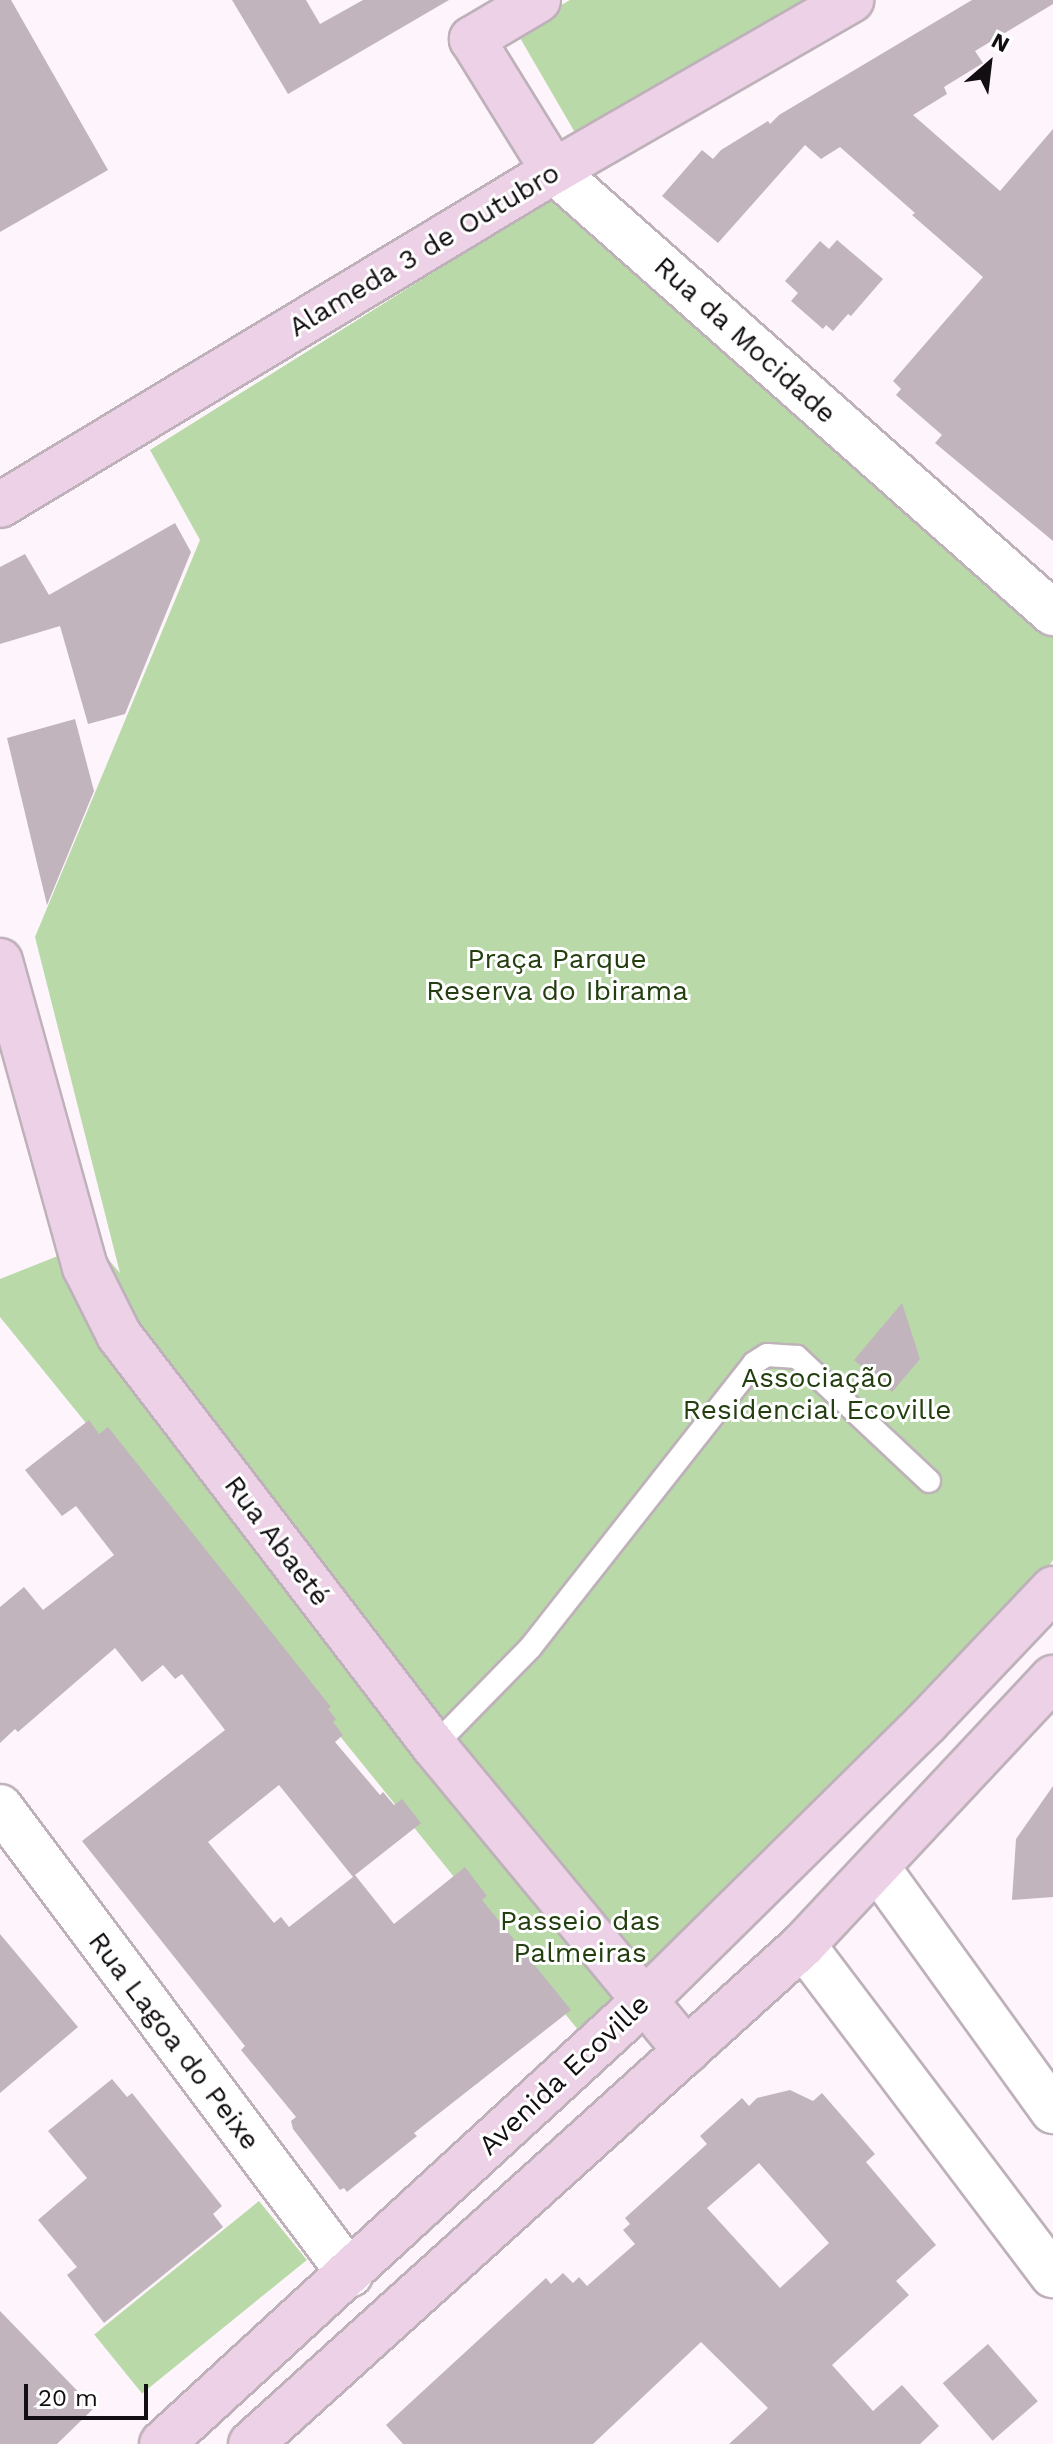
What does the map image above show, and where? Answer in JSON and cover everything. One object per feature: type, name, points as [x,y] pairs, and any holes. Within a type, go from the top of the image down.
[{"type":"street","name":"Rua da Mocidade","points":[[538,0],[472,39],[554,171],[1053,613]]},
{"type":"street","name":"Alameda 3 de Outubro","points":[[2,502],[554,171],[851,0]]},
{"type":"street","name":"Rua Abaeté","points":[[0,961],[85,1267],[99,1301],[119,1335],[434,1746],[642,2003],[686,2051]]},
{"type":"street","name":"Avenida Ecoville","points":[[162,2444],[642,2003],[926,1723],[1053,1589]]},
{"type":"street","points":[[251,2444],[803,1945],[1053,1678]]},
{"type":"street","points":[[926,1723],[969,1771]]},
{"type":"street","name":"Rua Lagoa do Peixe","points":[[0,1807],[350,2274]]},
{"type":"street","points":[[877,1867],[1053,2111]]},
{"type":"street","points":[[803,1945],[1053,2275]]},
{"type":"lane","points":[[434,1746],[530,1648],[754,1363],[767,1355],[797,1357],[929,1481]]},
{"type":"green space","points":[[570,0],[806,0],[577,136],[516,31]]},
{"type":"green space","name":"Praça Parque Reserva do Ibirama","points":[[552,198],[1053,637],[1053,1560],[1038,1583],[670,1952],[579,2031],[0,1317],[0,1279],[93,1242],[120,1273],[35,937],[200,540],[150,450]]},
{"type":"green space","points":[[259,2201],[307,2260],[142,2393],[94,2334]]},
{"type":"building","points":[[0,0],[11,0],[108,170],[0,232]]},
{"type":"building","points":[[232,0],[306,0],[320,24],[363,0],[449,0],[288,94]]},
{"type":"building","points":[[972,0],[1053,0],[1053,4],[975,51],[983,63],[944,87],[947,94],[913,115],[1000,191],[1053,129],[1053,541],[935,443],[942,435],[896,395],[901,389],[893,381],[983,277],[912,215],[915,213],[840,147],[821,159],[805,145],[718,243],[662,196],[702,150],[713,159],[721,150],[768,121],[770,124],[779,115]]},
{"type":"building","points":[[837,240],[883,279],[851,316],[848,314],[833,331],[826,325],[823,329],[791,301],[798,293],[785,281],[820,241],[829,249]]},
{"type":"building","points":[[175,523],[191,552],[125,714],[88,724],[60,626],[0,644],[0,567],[25,554],[49,595]]},
{"type":"building","points":[[75,719],[94,791],[47,905],[7,738]]},
{"type":"building","points":[[902,1303],[920,1359],[892,1392],[854,1360]]},
{"type":"building","points":[[89,1420],[99,1434],[108,1427],[331,1707],[328,1709],[336,1719],[333,1722],[343,1735],[335,1742],[380,1795],[383,1792],[394,1805],[402,1799],[421,1823],[355,1875],[394,1924],[465,1867],[487,1896],[482,1900],[571,2010],[414,2133],[417,2136],[347,2192],[344,2188],[340,2190],[293,2129],[291,2121],[296,2117],[241,2050],[245,2046],[82,1841],[225,1730],[182,1674],[175,1679],[163,1665],[142,1682],[115,1648],[18,1732],[15,1729],[0,1743],[0,1607],[24,1587],[43,1610],[114,1555],[76,1506],[62,1516],[25,1470]],"holes":[[[279,1785],[353,1877],[289,1927],[281,1917],[274,1923],[208,1842]]]},
{"type":"building","points":[[1053,1786],[1053,1897],[1012,1900],[1016,1839]]},
{"type":"building","points":[[0,1934],[78,2027],[0,2093]]},
{"type":"building","points":[[112,2079],[127,2097],[132,2093],[222,2206],[213,2214],[223,2227],[104,2323],[67,2275],[77,2267],[38,2220],[87,2178],[48,2131]]},
{"type":"building","points":[[790,2090],[813,2101],[822,2093],[875,2154],[866,2162],[936,2245],[896,2281],[909,2295],[832,2365],[873,2411],[902,2385],[939,2426],[920,2444],[729,2444],[768,2408],[701,2342],[593,2444],[403,2444],[386,2425],[546,2278],[551,2284],[563,2273],[573,2283],[579,2277],[587,2286],[635,2244],[623,2230],[630,2224],[625,2218],[707,2144],[700,2136],[742,2098],[749,2106],[757,2098]],"holes":[[[759,2163],[829,2243],[780,2288],[707,2208]]]},
{"type":"building","points":[[0,2311],[94,2408],[57,2444],[0,2444]]},
{"type":"building","points":[[988,2344],[1038,2401],[993,2441],[943,2383]]},
{"type":"park label","name":"Associação Residencial Ecoville","points":[[817,1394]]},
{"type":"park label","name":"Passeio das Palmeiras","points":[[580,1937]]}]
